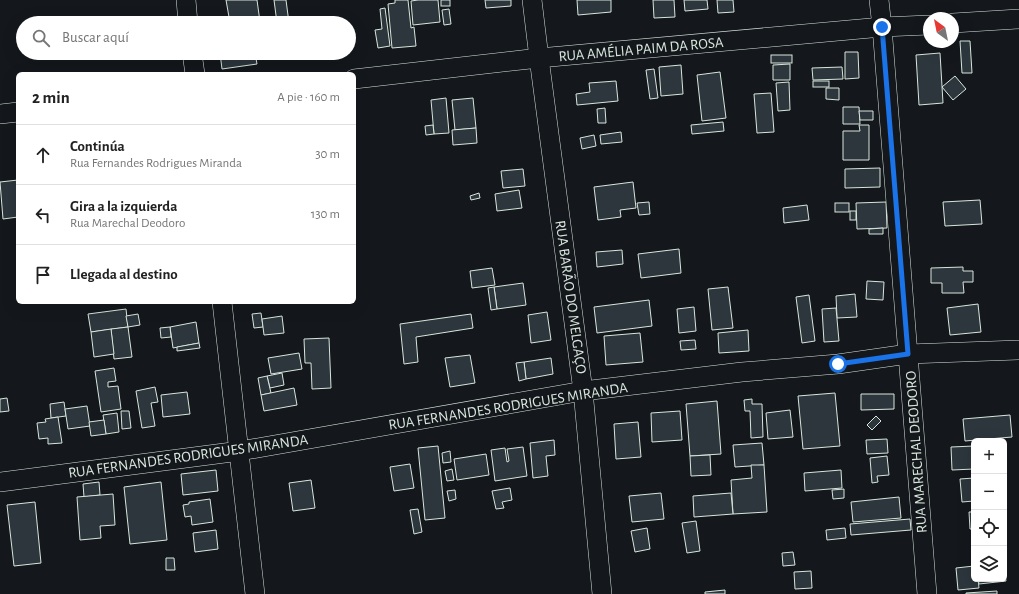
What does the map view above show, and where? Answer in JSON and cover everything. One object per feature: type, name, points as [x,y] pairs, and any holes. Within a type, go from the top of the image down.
[{"type":"street","points":[[186,0],[187,16]]},
{"type":"street","name":"RUA BARÃO DO MELGAÇO","points":[[532,0],[584,391],[602,594]]},
{"type":"street","name":"RUA MARECHAL DEODORO","points":[[879,0],[927,594]]},
{"type":"street","points":[[959,23],[1019,19]]},
{"type":"street","name":"RUA AMÉLIA PAIM DA ROSA","points":[[356,79],[539,58],[923,24]]},
{"type":"street","points":[[193,60],[195,72]]},
{"type":"street","points":[[0,114],[16,112]]},
{"type":"street","points":[[222,304],[255,594]]},
{"type":"street","name":"RUA FERNANDES RODRIGUES MIRANDA","points":[[0,482],[240,451],[584,391],[742,372],[838,364],[908,354],[1019,350]]},
{"type":"building","points":[[226,0],[257,0],[259,16],[229,16]]},
{"type":"building","points":[[274,0],[286,0],[288,16],[276,16]]},
{"type":"building","points":[[395,0],[408,0],[411,28],[414,27],[416,46],[392,48],[388,4],[395,3]]},
{"type":"building","points":[[438,0],[440,22],[413,25],[411,1]]},
{"type":"building","points":[[441,0],[450,0],[450,6],[441,6]]},
{"type":"building","points":[[485,0],[511,0],[511,6],[486,8]]},
{"type":"building","points":[[577,0],[611,0],[611,12],[578,15]]},
{"type":"building","points":[[653,0],[674,0],[675,17],[654,18]]},
{"type":"building","points":[[684,0],[707,0],[708,9],[685,11]]},
{"type":"building","points":[[717,0],[733,0],[734,12],[718,13]]},
{"type":"building","points":[[385,8],[390,46],[378,48],[375,30],[382,29],[380,9]]},
{"type":"building","points":[[449,9],[451,24],[444,25],[442,10]]},
{"type":"building","points":[[960,41],[970,41],[972,73],[962,73]]},
{"type":"building","points":[[845,52],[858,52],[859,78],[845,79]]},
{"type":"building","points":[[940,53],[943,103],[919,105],[916,55]]},
{"type":"building","points":[[771,55],[792,55],[792,63],[771,63]]},
{"type":"building","points":[[221,60],[256,60],[257,64],[222,69]]},
{"type":"building","points":[[790,64],[790,80],[773,80],[773,65]]},
{"type":"building","points":[[681,65],[683,94],[661,96],[659,67]]},
{"type":"building","points":[[842,67],[843,79],[813,80],[812,68]]},
{"type":"building","points":[[654,69],[658,98],[650,99],[646,70]]},
{"type":"building","points":[[720,72],[726,118],[702,121],[697,75]]},
{"type":"building","points":[[955,76],[966,89],[953,100],[942,87]]},
{"type":"building","points":[[616,81],[618,101],[577,105],[576,94],[590,92],[589,83]]},
{"type":"building","points":[[813,81],[829,81],[829,87],[813,87]]},
{"type":"building","points":[[789,82],[790,110],[778,111],[776,83]]},
{"type":"building","points":[[826,88],[839,88],[839,100],[826,99]]},
{"type":"building","points":[[771,93],[774,132],[757,133],[754,94]]},
{"type":"building","points":[[446,98],[449,133],[434,134],[431,100]]},
{"type":"building","points":[[473,98],[476,128],[455,130],[452,100]]},
{"type":"building","points":[[843,107],[859,107],[860,124],[843,124]]},
{"type":"building","points":[[605,108],[606,123],[598,123],[597,109]]},
{"type":"building","points":[[859,111],[873,111],[873,120],[860,120]]},
{"type":"building","points":[[723,122],[724,131],[692,134],[691,125]]},
{"type":"building","points":[[433,125],[434,134],[426,135],[425,126]]},
{"type":"building","points":[[859,125],[869,125],[869,160],[843,160],[843,131],[860,131]]},
{"type":"building","points":[[476,128],[477,143],[453,145],[452,130]]},
{"type":"building","points":[[621,132],[622,142],[601,144],[600,135]]},
{"type":"building","points":[[594,135],[596,146],[582,149],[580,138]]},
{"type":"building","points":[[880,168],[880,187],[845,188],[845,169]]},
{"type":"building","points":[[523,169],[525,186],[503,188],[501,171]]},
{"type":"building","points":[[16,180],[16,217],[3,219],[0,182]]},
{"type":"building","points":[[633,182],[636,208],[620,210],[621,217],[598,220],[594,187]]},
{"type":"building","points":[[519,190],[522,208],[497,211],[495,194]]},
{"type":"building","points":[[479,193],[480,198],[471,200],[470,196]]},
{"type":"building","points":[[980,200],[982,224],[945,226],[943,202]]},
{"type":"building","points":[[649,202],[650,214],[639,215],[637,203]]},
{"type":"building","points":[[886,202],[887,228],[857,229],[856,203]]},
{"type":"building","points":[[835,203],[849,203],[849,212],[835,212]]},
{"type":"building","points":[[807,205],[809,220],[784,223],[783,208]]},
{"type":"building","points":[[850,211],[856,211],[856,220],[850,220]]},
{"type":"building","points":[[883,228],[883,234],[869,234],[869,229]]},
{"type":"building","points":[[679,249],[681,273],[641,278],[638,254]]},
{"type":"building","points":[[622,250],[623,264],[597,267],[596,252]]},
{"type":"building","points":[[963,267],[963,271],[973,271],[973,282],[963,282],[964,293],[942,293],[942,283],[931,283],[931,268]]},
{"type":"building","points":[[492,268],[495,285],[472,288],[470,271]]},
{"type":"building","points":[[867,281],[884,282],[883,300],[866,299]]},
{"type":"building","points":[[523,283],[526,305],[497,309],[494,287]]},
{"type":"building","points":[[494,287],[497,309],[491,310],[488,288]]},
{"type":"building","points":[[728,287],[733,328],[712,330],[708,289]]},
{"type":"building","points":[[855,294],[857,317],[837,318],[836,296]]},
{"type":"building","points":[[809,295],[815,341],[802,343],[796,297]]},
{"type":"building","points":[[649,300],[652,326],[597,333],[594,307]]},
{"type":"building","points":[[978,304],[981,332],[950,335],[947,308]]},
{"type":"building","points":[[694,307],[696,331],[679,333],[677,309]]},
{"type":"building","points":[[836,308],[839,341],[824,342],[822,309]]},
{"type":"building","points":[[126,309],[128,327],[91,332],[88,314]]},
{"type":"building","points":[[547,312],[551,340],[531,343],[528,315]]},
{"type":"building","points":[[261,313],[263,327],[254,328],[252,314]]},
{"type":"building","points":[[138,314],[140,325],[128,327],[126,316]]},
{"type":"building","points":[[471,314],[473,328],[416,337],[418,362],[404,364],[400,324]]},
{"type":"building","points":[[282,316],[284,333],[264,335],[262,319]]},
{"type":"building","points":[[196,322],[199,343],[173,348],[170,327]]},
{"type":"building","points":[[128,327],[132,357],[114,359],[111,329]]},
{"type":"building","points":[[170,327],[171,337],[161,338],[160,328]]},
{"type":"building","points":[[111,329],[114,354],[94,357],[91,332]]},
{"type":"building","points":[[748,330],[749,351],[719,353],[718,333]]},
{"type":"building","points":[[640,333],[643,362],[606,365],[604,336]]},
{"type":"building","points":[[329,338],[331,388],[312,389],[311,363],[305,363],[304,339]]},
{"type":"building","points":[[695,340],[696,349],[681,350],[680,341]]},
{"type":"building","points":[[199,343],[200,348],[177,351],[177,347]]},
{"type":"building","points":[[299,353],[302,369],[271,374],[268,358]]},
{"type":"building","points":[[470,355],[475,383],[450,387],[445,358]]},
{"type":"building","points":[[551,358],[553,374],[526,379],[524,362]]},
{"type":"building","points":[[524,362],[526,379],[519,381],[516,363]]},
{"type":"building","points":[[114,368],[116,381],[108,382],[108,387],[118,386],[121,409],[101,412],[95,371]]},
{"type":"building","points":[[282,373],[284,385],[270,388],[267,376]]},
{"type":"building","points":[[267,376],[271,393],[261,395],[258,378]]},
{"type":"building","points":[[155,387],[158,402],[151,403],[155,426],[142,428],[136,391]]},
{"type":"building","points":[[294,388],[297,405],[264,411],[261,395]]},
{"type":"building","points":[[187,392],[190,414],[163,417],[161,395]]},
{"type":"building","points":[[835,393],[840,446],[803,449],[798,396]]},
{"type":"building","points":[[861,394],[894,394],[894,409],[861,410]]},
{"type":"building","points":[[7,398],[9,411],[0,412],[0,399]]},
{"type":"building","points":[[752,399],[752,404],[762,404],[763,437],[751,438],[750,411],[745,411],[744,400]]},
{"type":"building","points":[[717,401],[721,454],[690,456],[686,404]]},
{"type":"building","points":[[64,402],[66,416],[51,418],[50,404]]},
{"type":"building","points":[[87,406],[90,426],[68,429],[65,409]]},
{"type":"building","points":[[790,410],[793,437],[768,439],[766,413]]},
{"type":"building","points":[[121,411],[129,411],[131,428],[122,429]]},
{"type":"building","points":[[680,411],[682,440],[652,442],[651,413]]},
{"type":"building","points":[[117,413],[119,432],[106,434],[103,415]]},
{"type":"building","points":[[1010,415],[1012,437],[971,438],[971,440],[965,441],[963,419]]},
{"type":"building","points":[[876,416],[881,421],[872,430],[867,425]]},
{"type":"building","points":[[58,417],[62,443],[48,444],[48,438],[39,439],[37,423],[46,422],[45,419]]},
{"type":"building","points":[[104,420],[106,434],[91,436],[89,422]]},
{"type":"building","points":[[638,422],[641,457],[616,459],[614,424]]},
{"type":"building","points":[[887,439],[888,453],[867,454],[866,440]]},
{"type":"building","points":[[554,440],[555,455],[546,456],[548,476],[533,478],[530,443]]},
{"type":"building","points":[[762,443],[764,465],[735,467],[733,445]]},
{"type":"building","points":[[438,446],[445,518],[425,520],[418,448]]},
{"type":"building","points":[[971,446],[971,469],[952,470],[951,447]]},
{"type":"building","points":[[523,447],[527,476],[495,481],[491,450],[505,448],[507,462],[509,461],[507,449]]},
{"type":"building","points":[[450,451],[451,462],[443,463],[442,453]]},
{"type":"building","points":[[486,454],[489,475],[457,480],[454,459]]},
{"type":"building","points":[[710,455],[711,475],[691,476],[690,456]]},
{"type":"building","points":[[887,456],[889,475],[877,476],[878,482],[872,483],[870,458]]},
{"type":"building","points":[[410,464],[414,488],[394,491],[390,467]]},
{"type":"building","points":[[751,465],[764,465],[767,512],[733,514],[731,480],[752,478]]},
{"type":"building","points":[[452,469],[454,480],[447,481],[445,471]]},
{"type":"building","points":[[216,470],[218,491],[183,495],[181,474]]},
{"type":"building","points":[[841,470],[842,488],[805,491],[804,473]]},
{"type":"building","points":[[971,478],[971,501],[962,502],[960,479]]},
{"type":"building","points":[[311,480],[315,508],[293,511],[289,483]]},
{"type":"building","points":[[99,482],[100,495],[84,497],[83,484]]},
{"type":"building","points":[[161,482],[167,540],[130,544],[124,487]]},
{"type":"building","points":[[510,488],[512,500],[502,502],[504,508],[496,509],[492,491]]},
{"type":"building","points":[[844,489],[844,498],[833,499],[832,490]]},
{"type":"building","points":[[455,490],[456,499],[449,501],[447,491]]},
{"type":"building","points":[[661,493],[664,519],[632,522],[629,496]]},
{"type":"building","points":[[731,493],[733,514],[694,517],[693,496]]},
{"type":"building","points":[[113,494],[115,525],[100,526],[101,538],[80,540],[77,497]]},
{"type":"building","points":[[899,497],[901,518],[853,522],[851,502]]},
{"type":"building","points":[[210,499],[213,522],[192,525],[191,516],[185,517],[183,505],[189,504],[189,502]]},
{"type":"building","points":[[35,502],[41,563],[14,566],[7,505]]},
{"type":"building","points":[[418,509],[422,532],[414,534],[410,510]]},
{"type":"building","points":[[969,512],[971,512],[971,529]]},
{"type":"building","points":[[910,519],[911,530],[851,535],[850,524]]},
{"type":"building","points":[[696,521],[700,551],[687,553],[682,523]]},
{"type":"building","points":[[647,528],[650,549],[635,552],[631,531]]},
{"type":"building","points":[[845,528],[846,538],[827,540],[826,530]]},
{"type":"building","points":[[216,530],[218,549],[195,552],[193,533]]},
{"type":"building","points":[[793,552],[795,565],[783,566],[782,553]]},
{"type":"building","points":[[166,558],[174,558],[175,570],[166,570]]},
{"type":"building","points":[[971,566],[971,582],[978,582],[979,588],[958,590],[956,568]]},
{"type":"building","points":[[811,571],[812,588],[795,589],[794,572]]},
{"type":"building","points":[[979,582],[997,582],[979,584]]},
{"type":"building","points":[[725,590],[725,594],[705,594],[705,592]]},
{"type":"building","points":[[997,591],[997,594],[966,594],[966,593]]},
{"type":"route","points":[[838,364],[908,354],[882,27]]}]
